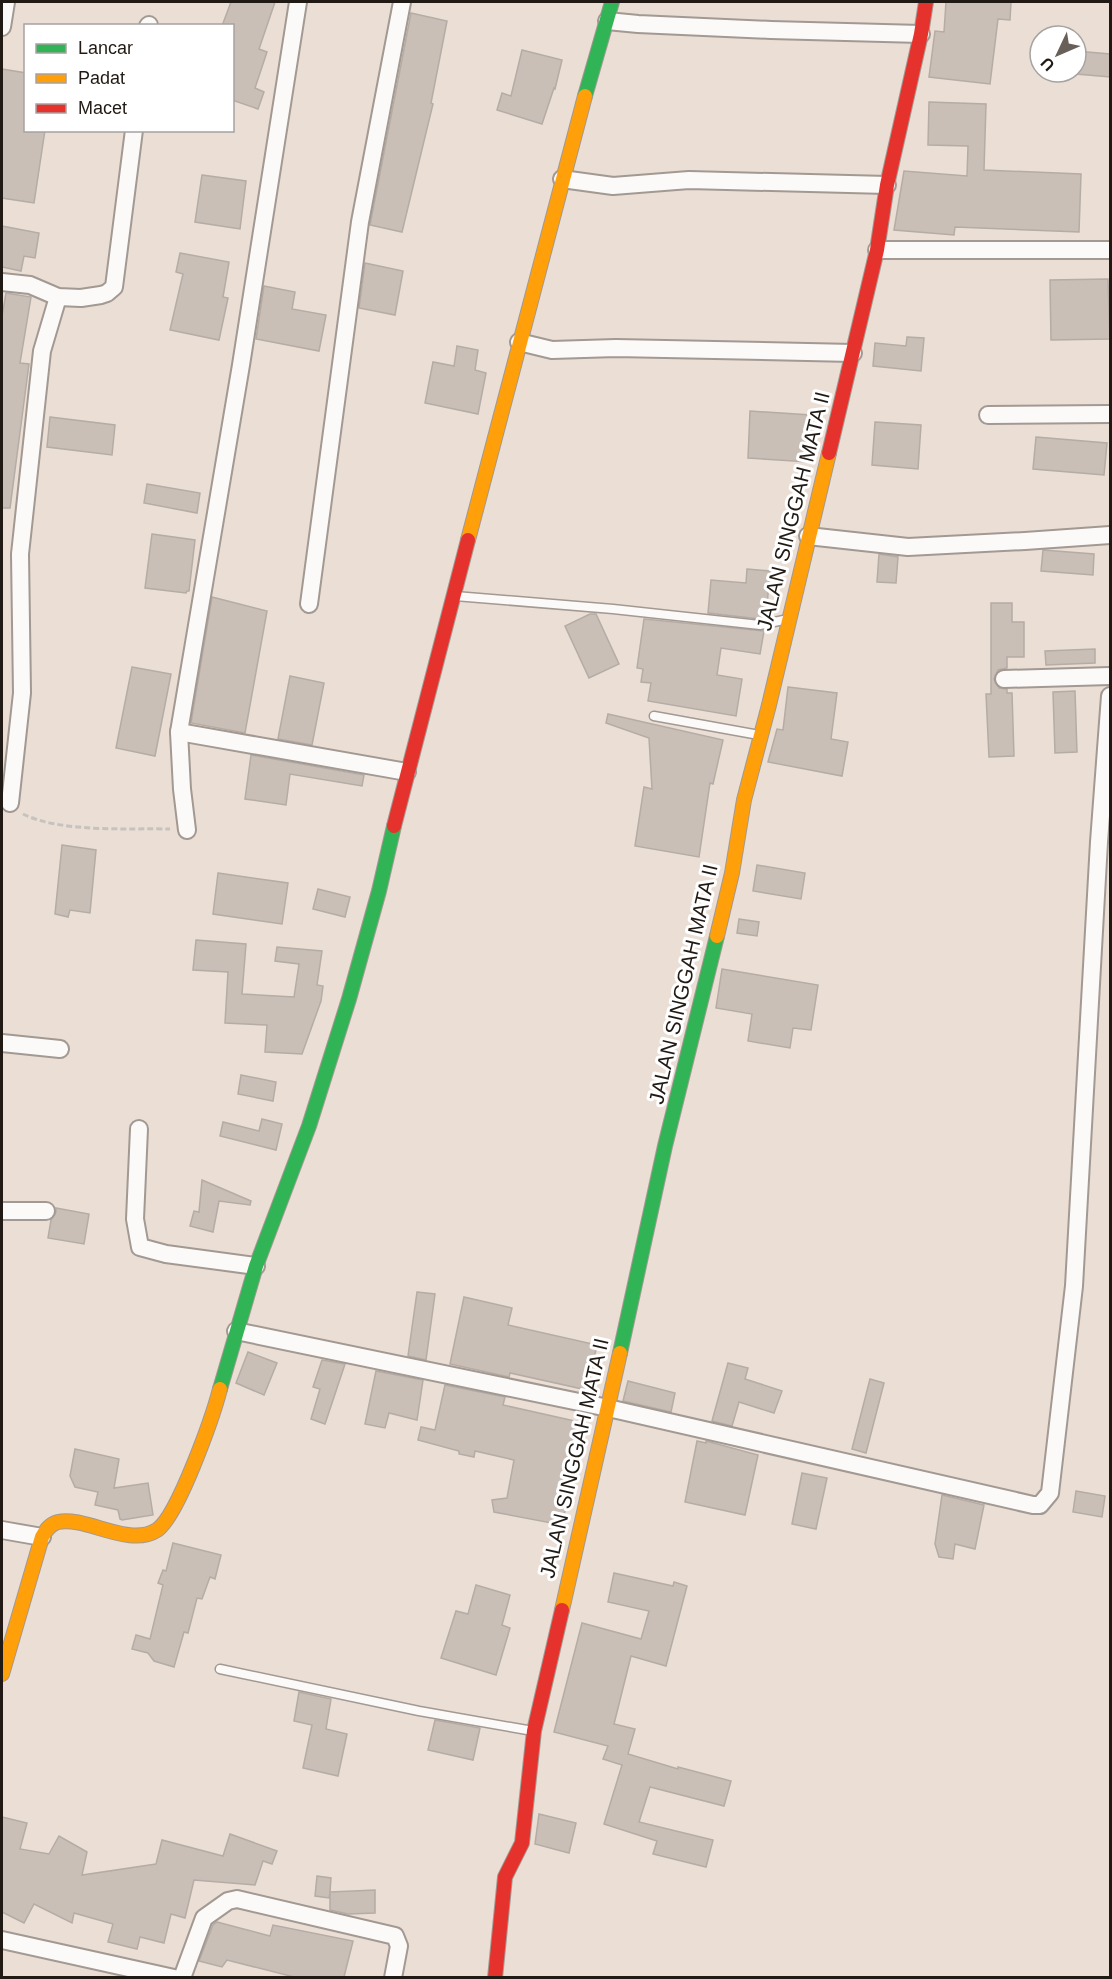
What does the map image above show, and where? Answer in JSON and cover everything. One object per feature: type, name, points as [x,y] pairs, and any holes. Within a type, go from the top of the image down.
[{"type":"street","points":[[2,27],[6,2]]},
{"type":"street","points":[[187,830],[179,732],[243,353],[298,2]]},
{"type":"street","points":[[309,604],[360,222],[402,2]]},
{"type":"street","points":[[2,1674],[42,1537],[48,1527],[58,1522],[70,1522],[140,1535],[155,1531],[165,1523],[176,1505],[246,1334],[256,1266],[309,1126],[350,999],[454,596],[527,344],[562,179],[613,21],[612,2]]},
{"type":"street","name":"JALAN SINGGAH MATA II","points":[[495,1977],[505,1876],[522,1843],[534,1731],[665,1146],[732,873],[744,800],[769,705],[877,250],[887,185],[926,2]]},
{"type":"street","points":[[613,21],[638,24],[921,34]]},
{"type":"street","points":[[2,282],[30,285],[58,297],[81,298],[101,295],[114,287],[135,132]]},
{"type":"street","points":[[562,179],[613,186],[689,180],[887,185]]},
{"type":"street","points":[[877,250],[1110,250]]},
{"type":"street","points":[[10,803],[22,693],[20,554],[42,351],[58,297]]},
{"type":"street","points":[[527,344],[552,350],[616,348],[853,352]]},
{"type":"street","points":[[988,415],[1110,414]]},
{"type":"street","points":[[808,536],[908,547],[1110,535]]},
{"type":"street","points":[[1004,679],[1110,676]]},
{"type":"street","points":[[246,1334],[608,1408],[1040,1505],[1050,1493],[1074,1286],[1105,842],[1110,696]]},
{"type":"street","points":[[179,732],[407,772]]},
{"type":"street","points":[[2,1043],[60,1049]]},
{"type":"street","points":[[139,1130],[135,1219],[140,1247],[166,1254],[256,1266]]},
{"type":"street","points":[[2,1211],[45,1211]]},
{"type":"street","points":[[2,1530],[42,1537]]},
{"type":"street","points":[[182,1977],[204,1918],[228,1901],[237,1899],[395,1935],[399,1946],[393,1977]]},
{"type":"street","points":[[2,1940],[174,1977]]},
{"type":"lane","points":[[454,596],[613,609],[760,625],[789,619]]},
{"type":"lane","points":[[654,716],[759,736]]},
{"type":"lane","points":[[220,1669],[419,1711],[534,1731]]},
{"type":"path","points":[[10,803],[18,811],[31,817],[74,827],[187,830]]},
{"type":"building","points":[[231,2],[275,2],[259,49],[267,52],[255,88],[264,92],[258,109],[234,101],[234,24],[223,24]]},
{"type":"building","points":[[946,2],[1011,2],[1010,20],[998,19],[990,84],[929,77],[935,31],[944,32]]},
{"type":"building","points":[[411,13],[447,21],[431,103],[433,104],[402,232],[370,225]]},
{"type":"building","points":[[522,50],[562,60],[555,89],[542,124],[497,110],[502,93],[511,96]]},
{"type":"building","points":[[1088,52],[1110,54],[1110,77],[1088,75]]},
{"type":"building","points":[[2,69],[24,73],[24,132],[45,132],[34,203],[2,198]]},
{"type":"building","points":[[929,102],[986,104],[984,170],[1081,174],[1079,232],[955,227],[954,235],[894,230],[904,171],[967,176],[968,146],[928,145]]},
{"type":"building","points":[[202,175],[246,181],[240,229],[195,222]]},
{"type":"building","points":[[2,226],[39,233],[35,258],[24,256],[21,271],[2,267]]},
{"type":"building","points":[[180,253],[229,262],[223,297],[228,298],[219,340],[170,330],[183,274],[176,272]]},
{"type":"building","points":[[365,263],[403,271],[395,315],[359,308]]},
{"type":"building","points":[[1108,279],[1110,339],[1051,340],[1050,280]]},
{"type":"building","points":[[264,286],[295,292],[292,309],[326,315],[319,351],[256,339]]},
{"type":"building","points":[[6,293],[31,297],[20,363],[29,364],[10,508],[2,508],[2,316]]},
{"type":"building","points":[[907,337],[924,338],[921,371],[873,366],[875,343],[906,346]]},
{"type":"building","points":[[457,346],[478,350],[475,370],[486,373],[478,414],[425,403],[433,362],[454,366]]},
{"type":"building","points":[[750,411],[811,415],[809,462],[748,458]]},
{"type":"building","points":[[50,417],[115,425],[112,455],[47,447]]},
{"type":"building","points":[[875,422],[921,425],[918,469],[872,465]]},
{"type":"building","points":[[1036,437],[1107,443],[1104,475],[1033,469]]},
{"type":"building","points":[[147,484],[200,493],[197,513],[144,503]]},
{"type":"building","points":[[152,534],[195,540],[189,591],[186,593],[145,588]]},
{"type":"building","points":[[1043,550],[1094,554],[1093,575],[1041,571]]},
{"type":"building","points":[[879,554],[898,557],[896,583],[877,582]]},
{"type":"building","points":[[747,569],[770,571],[766,617],[760,619],[708,613],[711,580],[746,583]]},
{"type":"building","points":[[212,597],[267,611],[245,733],[191,723]]},
{"type":"building","points":[[991,603],[1012,603],[1012,622],[1024,622],[1024,657],[1007,657],[1007,668],[998,670],[994,679],[999,688],[1007,689],[1007,693],[1012,693],[1014,756],[989,757],[986,694],[991,694]]},
{"type":"building","points":[[590,614],[596,614],[619,664],[589,678],[565,626]]},
{"type":"building","points":[[644,619],[764,631],[760,654],[721,648],[717,675],[742,679],[736,716],[648,701],[651,683],[641,682],[643,669],[637,668]]},
{"type":"building","points":[[1095,649],[1095,663],[1046,665],[1045,651]]},
{"type":"building","points":[[132,667],[171,674],[155,756],[116,748]]},
{"type":"building","points":[[290,676],[324,683],[312,745],[278,739]]},
{"type":"building","points":[[788,687],[837,693],[831,739],[848,742],[842,776],[768,762],[777,729],[783,730]]},
{"type":"building","points":[[1075,691],[1077,752],[1055,753],[1053,692]]},
{"type":"building","points":[[608,714],[723,740],[713,784],[710,783],[699,857],[635,846],[644,787],[652,789],[649,738],[606,723]]},
{"type":"building","points":[[251,755],[364,775],[362,786],[290,774],[286,805],[245,799]]},
{"type":"building","points":[[62,845],[96,850],[90,913],[70,910],[68,917],[55,914]]},
{"type":"building","points":[[757,865],[805,873],[801,899],[753,891]]},
{"type":"building","points":[[218,873],[288,883],[282,924],[213,914]]},
{"type":"building","points":[[318,889],[350,897],[345,917],[313,909]]},
{"type":"building","points":[[739,919],[759,922],[757,936],[737,933]]},
{"type":"building","points":[[196,940],[246,944],[242,994],[294,997],[299,964],[275,961],[277,947],[322,951],[317,985],[323,986],[321,1001],[302,1054],[265,1052],[267,1025],[225,1023],[228,972],[193,970]]},
{"type":"building","points":[[722,969],[818,985],[811,1030],[793,1028],[790,1048],[748,1041],[752,1014],[716,1008]]},
{"type":"building","points":[[241,1075],[276,1082],[273,1101],[238,1094]]},
{"type":"building","points":[[262,1119],[282,1124],[276,1150],[220,1136],[223,1122],[259,1131]]},
{"type":"building","points":[[202,1180],[251,1201],[250,1205],[219,1201],[213,1232],[190,1226],[194,1211],[199,1212]]},
{"type":"building","points":[[56,1208],[89,1214],[84,1244],[48,1238]]},
{"type":"building","points":[[417,1292],[435,1294],[426,1360],[408,1356]]},
{"type":"building","points":[[464,1297],[512,1308],[508,1325],[597,1345],[587,1390],[510,1373],[509,1377],[450,1364]]},
{"type":"building","points":[[248,1352],[277,1363],[264,1395],[236,1383]]},
{"type":"building","points":[[322,1360],[345,1364],[325,1424],[311,1419],[320,1389],[313,1387]]},
{"type":"building","points":[[728,1363],[748,1368],[745,1379],[782,1391],[774,1413],[739,1402],[732,1426],[712,1421]]},
{"type":"building","points":[[376,1371],[423,1380],[417,1420],[389,1413],[385,1428],[365,1424]]},
{"type":"building","points":[[870,1379],[884,1383],[866,1453],[852,1449]]},
{"type":"building","points":[[628,1381],[675,1393],[671,1412],[623,1401]]},
{"type":"building","points":[[445,1385],[505,1397],[503,1405],[584,1423],[562,1525],[494,1512],[492,1500],[507,1498],[514,1460],[475,1451],[474,1457],[459,1454],[459,1451],[418,1440],[421,1427],[435,1430]]},
{"type":"building","points":[[697,1441],[706,1443],[706,1441],[758,1455],[745,1515],[685,1502]]},
{"type":"building","points":[[75,1449],[119,1459],[114,1488],[148,1483],[153,1515],[122,1520],[118,1510],[95,1505],[98,1492],[75,1487],[70,1476]]},
{"type":"building","points":[[802,1473],[827,1478],[816,1529],[792,1524]]},
{"type":"building","points":[[1076,1491],[1105,1496],[1102,1517],[1073,1512]]},
{"type":"building","points":[[942,1495],[984,1505],[975,1549],[955,1544],[953,1559],[939,1557],[935,1544]]},
{"type":"building","points":[[173,1543],[221,1555],[215,1579],[210,1577],[202,1599],[197,1598],[188,1633],[184,1632],[174,1667],[154,1661],[148,1653],[132,1649],[136,1635],[150,1639],[163,1585],[158,1583],[163,1570],[166,1571]]},
{"type":"building","points":[[614,1573],[673,1586],[674,1582],[687,1586],[666,1666],[631,1656],[614,1724],[635,1729],[628,1754],[678,1769],[678,1767],[731,1781],[724,1806],[650,1787],[639,1822],[713,1840],[706,1867],[653,1854],[657,1841],[604,1824],[622,1765],[603,1759],[608,1746],[554,1732],[582,1623],[641,1639],[649,1611],[608,1602]]},
{"type":"building","points":[[476,1585],[510,1595],[502,1625],[510,1628],[496,1675],[441,1658],[456,1611],[468,1614]]},
{"type":"building","points":[[299,1692],[331,1699],[326,1729],[347,1734],[338,1776],[303,1768],[312,1725],[294,1721]]},
{"type":"building","points":[[435,1720],[480,1728],[473,1760],[428,1750]]},
{"type":"building","points":[[539,1814],[576,1823],[569,1853],[535,1844]]},
{"type":"building","points":[[2,1817],[27,1823],[20,1849],[49,1854],[59,1836],[87,1852],[82,1875],[156,1864],[162,1840],[223,1856],[230,1834],[277,1851],[272,1864],[263,1861],[255,1885],[194,1880],[185,1918],[171,1914],[164,1943],[140,1937],[137,1949],[108,1942],[113,1924],[74,1913],[72,1923],[34,1904],[24,1923],[2,1912]]},
{"type":"building","points":[[317,1876],[331,1878],[330,1892],[375,1890],[375,1913],[348,1914],[330,1910],[330,1893],[329,1898],[315,1896]]},
{"type":"building","points":[[217,1922],[270,1936],[273,1925],[353,1941],[344,1977],[294,1977],[227,1960],[222,1967],[199,1961],[213,1925]]},
{"type":"traffic: fast","points":[[585,96],[612,2]]},
{"type":"traffic: fast","points":[[220,1389],[256,1266],[309,1126],[349,999],[379,891],[394,826]]},
{"type":"traffic: fast","points":[[620,1353],[665,1146],[717,936]]},
{"type":"traffic: slow","points":[[468,540],[585,96]]},
{"type":"traffic: slow","points":[[717,936],[732,873],[744,800],[829,453]]},
{"type":"traffic: slow","points":[[562,1610],[620,1353]]},
{"type":"traffic: slow","points":[[2,1674],[42,1537],[50,1526],[58,1522],[69,1521],[134,1536],[146,1535],[157,1530],[175,1506],[184,1486],[203,1442],[220,1389]]},
{"type":"traffic: jam","points":[[829,453],[877,250],[887,185],[926,2]]},
{"type":"traffic: jam","points":[[394,826],[468,540]]},
{"type":"traffic: jam","points":[[495,1978],[505,1877],[522,1843],[534,1731],[562,1610]]}]
